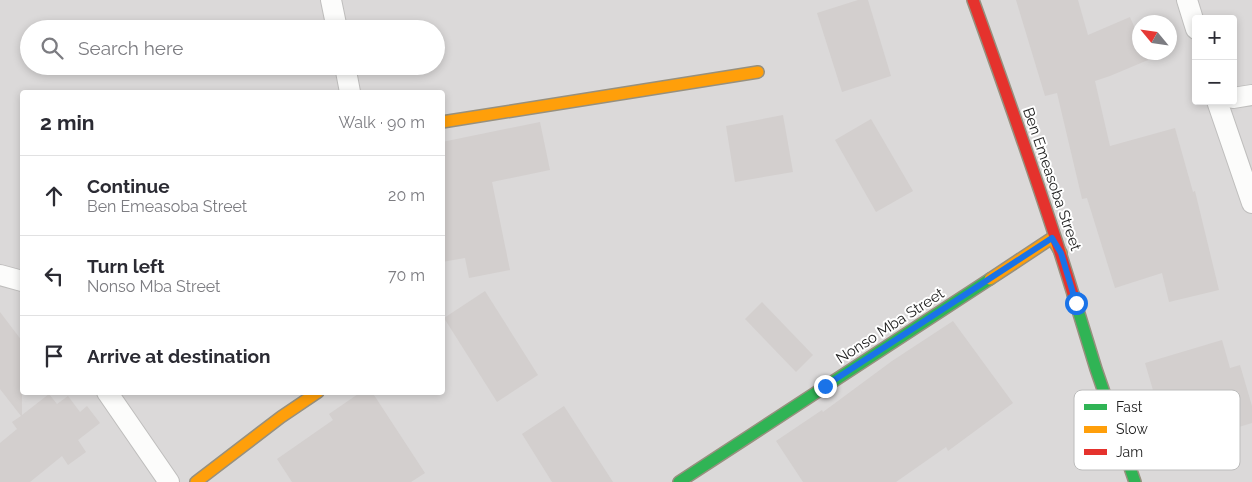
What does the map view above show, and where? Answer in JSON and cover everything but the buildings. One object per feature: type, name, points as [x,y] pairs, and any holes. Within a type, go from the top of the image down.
[{"type":"street","points":[[331,0],[335,20]]},
{"type":"street","name":"Ben Emeasoba Street","points":[[973,0],[1061,253],[1103,390]]},
{"type":"street","points":[[1187,0],[1192,16]]},
{"type":"street","points":[[445,122],[758,72]]},
{"type":"street","points":[[346,75],[350,90]]},
{"type":"street","points":[[1237,97],[1252,95]]},
{"type":"street","points":[[1218,105],[1252,203]]},
{"type":"street","name":"Nonso Mba Street","points":[[679,482],[1052,238],[1061,253]]},
{"type":"street","points":[[0,275],[20,281]]},
{"type":"street","points":[[109,395],[169,482]]},
{"type":"street","points":[[196,482],[281,417],[314,395]]},
{"type":"street","name":"Ben Emeasoba Street","points":[[1131,470],[1135,482]]},
{"type":"shaded area","points":[[0,0],[1252,0],[1252,482],[0,482]]},
{"type":"traffic: fast","points":[[679,482],[990,279]]},
{"type":"traffic: fast","points":[[1073,294],[1103,390]]},
{"type":"traffic: fast","points":[[1131,470],[1135,482]]},
{"type":"traffic: slow","points":[[445,122],[758,72]]},
{"type":"traffic: slow","points":[[990,279],[1052,238],[1061,253]]},
{"type":"traffic: slow","points":[[196,482],[281,417],[314,395]]},
{"type":"traffic: jam","points":[[973,0],[1037,183],[1073,294]]},
{"type":"route","points":[[825,386],[1052,238],[1061,253],[1076,303]]}]
